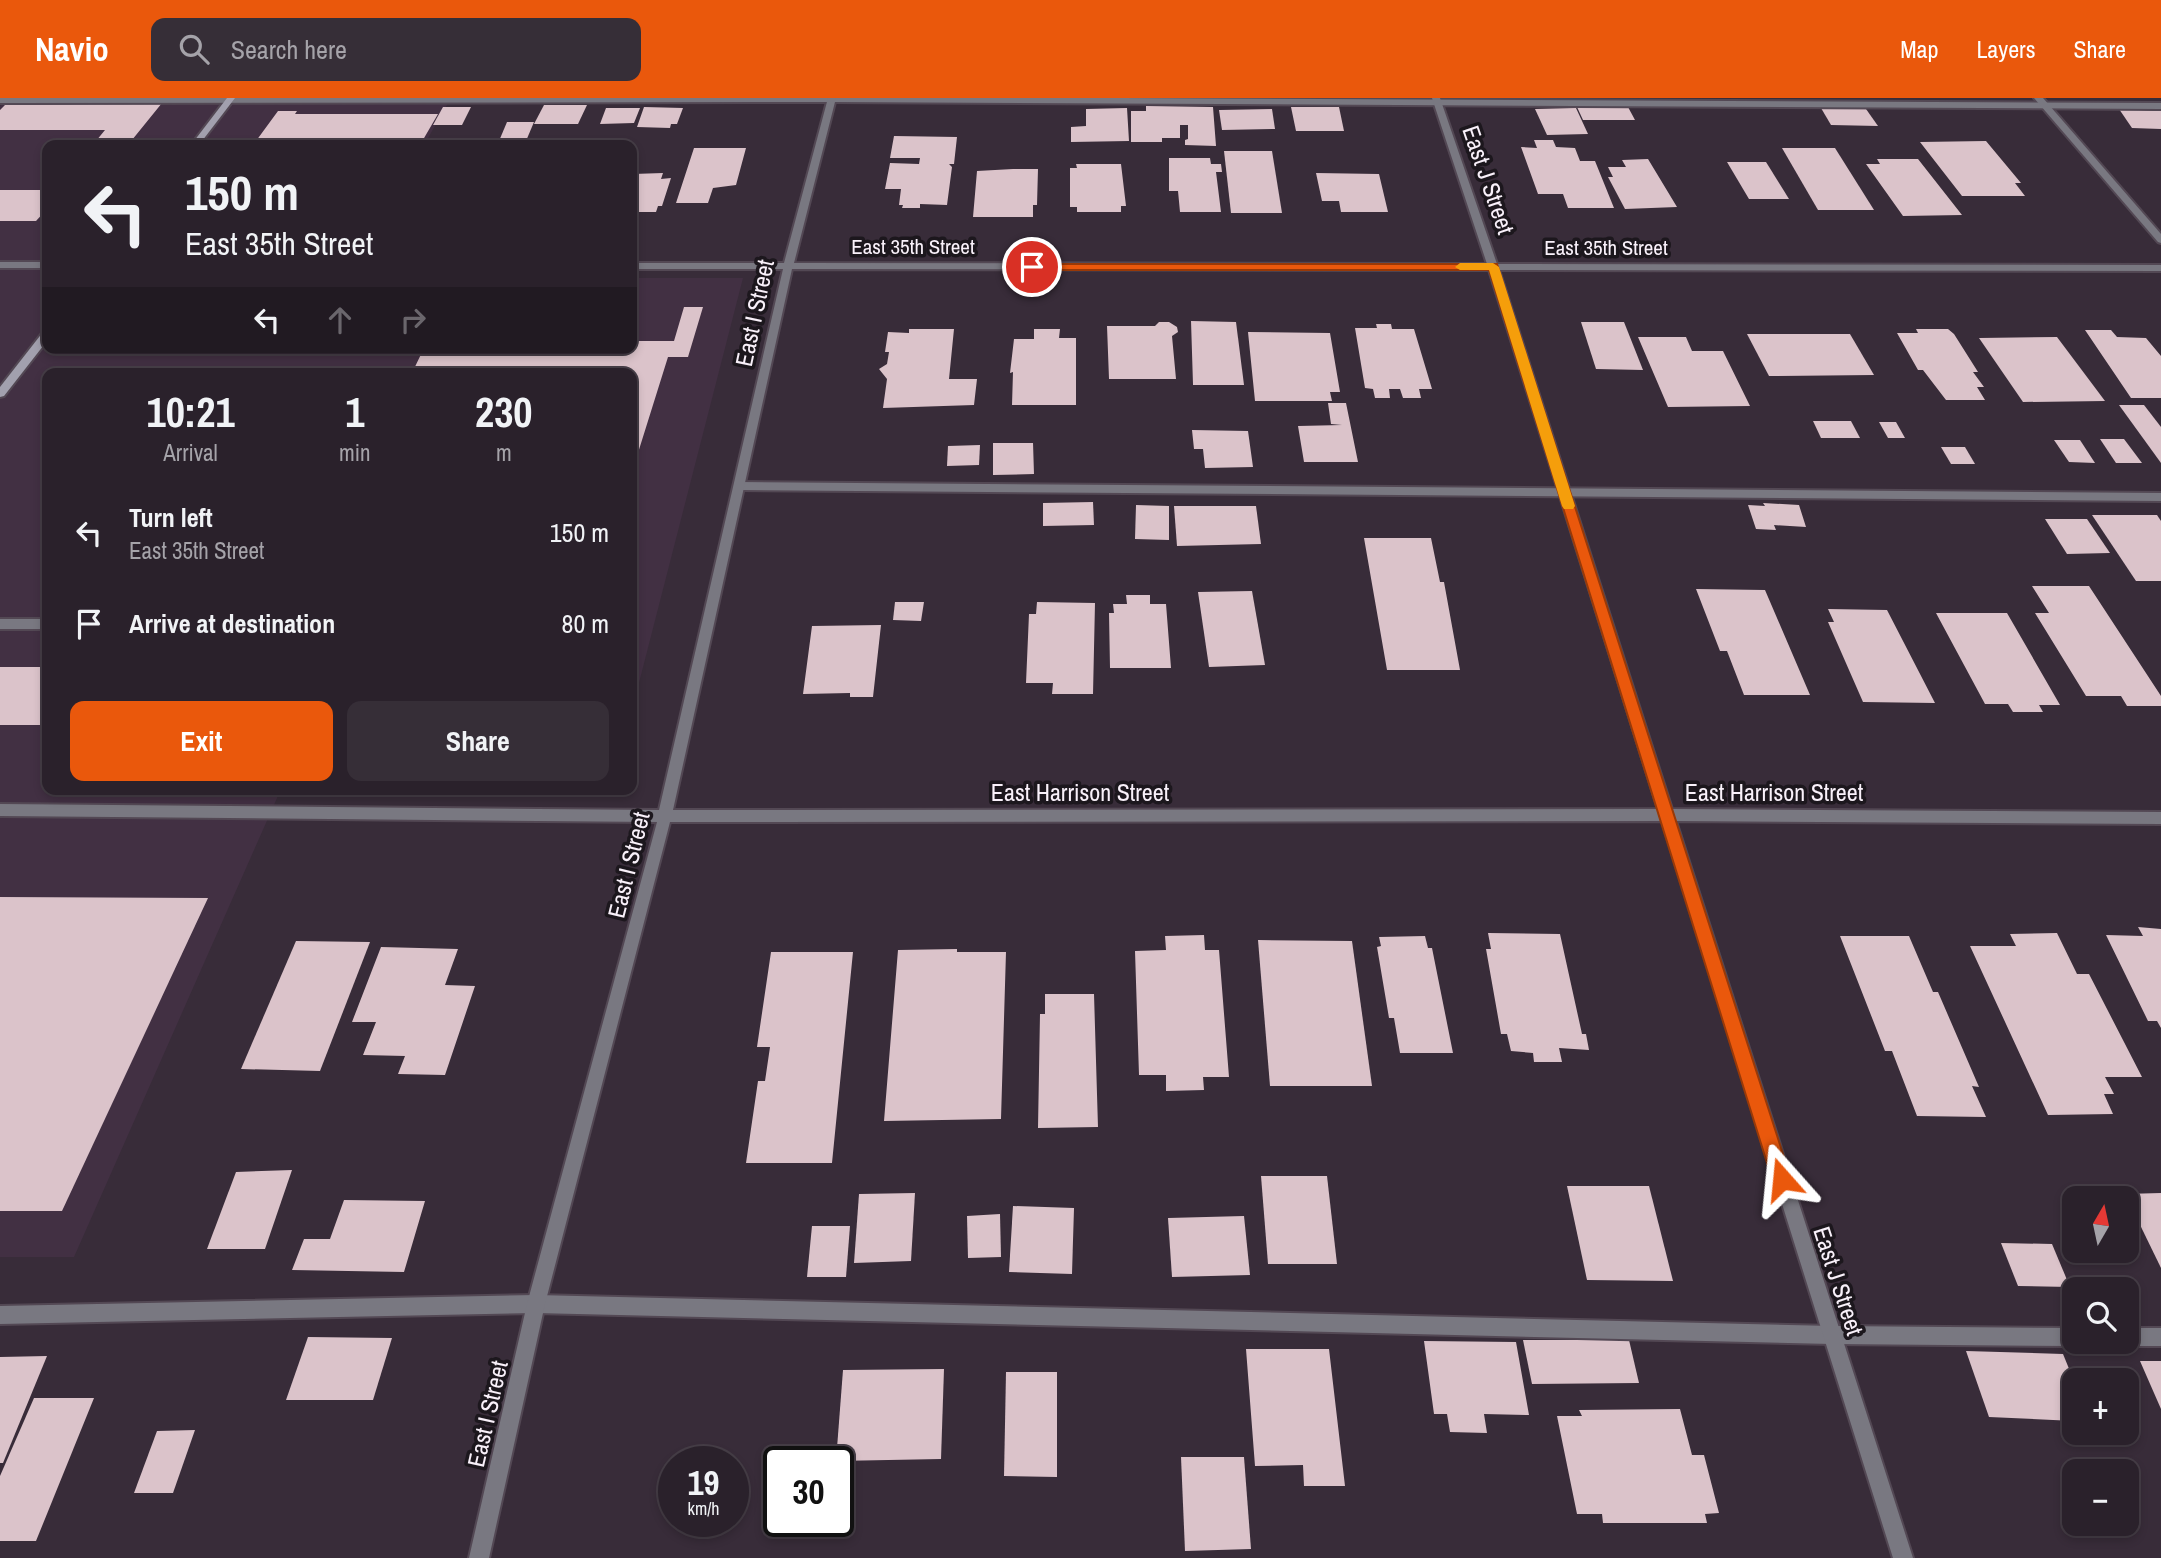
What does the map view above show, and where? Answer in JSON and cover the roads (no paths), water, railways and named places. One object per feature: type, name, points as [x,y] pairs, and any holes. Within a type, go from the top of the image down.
[{"type":"street","points":[[199,140],[230,99]]},
{"type":"street","name":"East I Street","points":[[479,1558],[536,1304],[665,816],[788,267],[832,99]]},
{"type":"street","points":[[0,100],[2041,102],[2161,106]]},
{"type":"street","name":"East J Street","points":[[1437,101],[1493,267],[1903,1558]]},
{"type":"street","points":[[2041,102],[2161,240]]},
{"type":"street","points":[[0,265],[42,265]]},
{"type":"street","name":"East 35th Street","points":[[637,266],[2161,268]]},
{"type":"street","points":[[0,394],[42,340]]},
{"type":"street","points":[[741,486],[2161,497]]},
{"type":"street","points":[[0,624],[42,624]]},
{"type":"street","name":"East Harrison Street","points":[[0,810],[665,816],[1665,815],[2161,818]]},
{"type":"street","points":[[0,1315],[536,1304],[1832,1335],[2062,1337]]},
{"type":"street","points":[[2139,1337],[2161,1337]]}]
